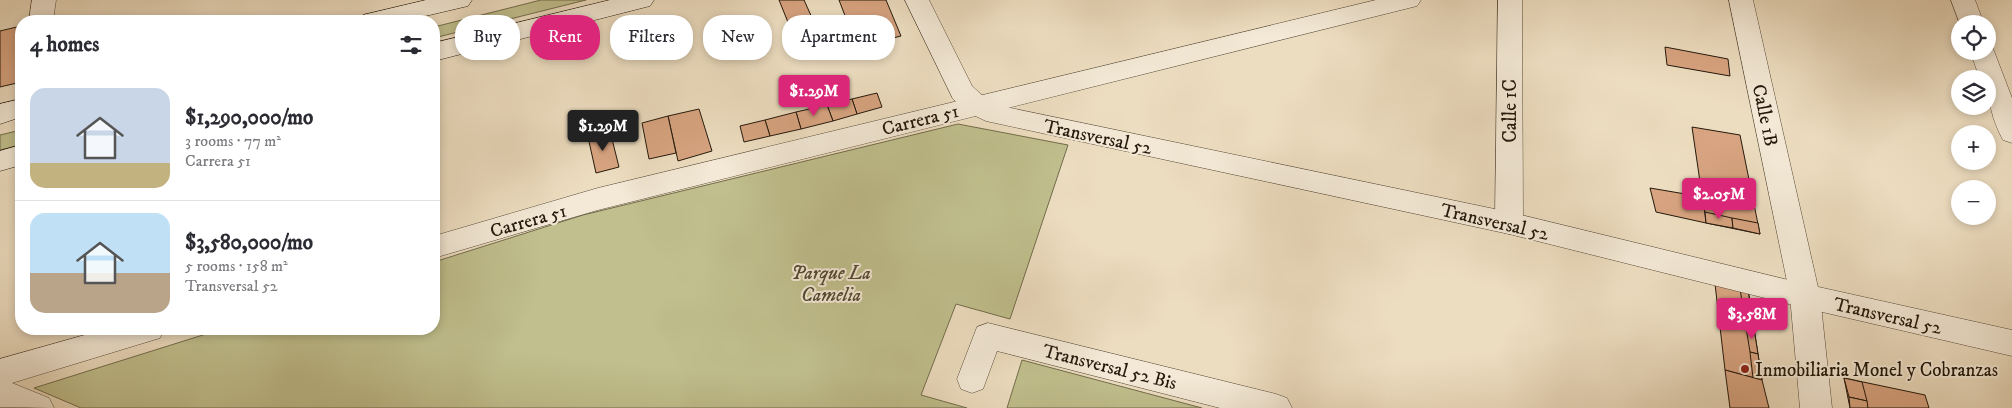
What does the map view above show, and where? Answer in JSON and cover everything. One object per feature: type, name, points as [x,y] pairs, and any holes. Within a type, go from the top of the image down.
[{"type":"street","points":[[42,15],[44,0]]},
{"type":"street","points":[[396,15],[460,0]]},
{"type":"street","points":[[440,50],[642,0]]},
{"type":"street","points":[[917,0],[962,92],[976,105]]},
{"type":"street","name":"Carrera 51","points":[[440,245],[598,199],[1409,0]]},
{"type":"street","name":"Calle 1C","points":[[1509,223],[1510,0]]},
{"type":"street","name":"Calle 1B","points":[[1741,0],[1804,296],[1816,408]]},
{"type":"street","points":[[1964,0],[1969,15]]},
{"type":"street","points":[[1985,60],[2012,133]]},
{"type":"street","name":"Transversal 52","points":[[976,105],[1016,120],[1509,223],[1804,296],[2012,343]]},
{"type":"street","points":[[0,114],[15,110]]},
{"type":"street","points":[[0,161],[15,157]]},
{"type":"street","points":[[0,373],[129,335]]},
{"type":"street","name":"Transversal 52 Bis","points":[[972,379],[988,336],[1276,408]]},
{"type":"street","points":[[0,392],[38,408]]},
{"type":"green space","points":[[541,0],[586,0],[520,16],[482,15]]},
{"type":"green space","points":[[455,22],[455,33],[440,36],[440,25]]},
{"type":"green space","name":"Parque La Camelia","points":[[958,124],[1068,145],[1010,319],[956,304],[921,395],[967,408],[81,408],[34,388],[203,335],[440,335],[440,260],[583,215]]},
{"type":"green space","points":[[15,131],[15,146],[0,150],[0,135]]},
{"type":"green space","points":[[1022,360],[1202,408],[1007,408]]},
{"type":"building","points":[[779,0],[804,0],[811,15],[785,15]]},
{"type":"building","points":[[839,0],[886,0],[892,15],[845,15]]},
{"type":"building","points":[[895,22],[901,36],[895,38]]},
{"type":"building","points":[[15,27],[15,83],[0,87],[0,31]]},
{"type":"building","points":[[1665,47],[1728,59],[1730,76],[1667,65]]},
{"type":"building","points":[[877,93],[882,107],[857,114],[852,99]]},
{"type":"building","points":[[852,99],[857,114],[833,121],[827,105]]},
{"type":"building","points":[[827,105],[833,121],[801,129],[796,112]]},
{"type":"building","points":[[699,109],[712,151],[678,161],[668,116]]},
{"type":"building","points":[[796,112],[801,129],[770,136],[765,120]]},
{"type":"building","points":[[668,116],[676,153],[649,159],[642,123]]},
{"type":"building","points":[[765,120],[770,136],[744,142],[740,126]]},
{"type":"building","points":[[1692,127],[1740,135],[1760,234],[1706,223]]},
{"type":"building","points":[[610,131],[619,167],[596,173],[588,137]]},
{"type":"building","points":[[1650,188],[1703,197],[1706,223],[1656,212]]},
{"type":"building","points":[[1705,212],[1732,218],[1733,228],[1706,223]]},
{"type":"building","points":[[1732,218],[1758,223],[1760,234],[1733,228]]},
{"type":"building","points":[[1715,284],[1748,289],[1762,380],[1725,370]]},
{"type":"building","points":[[1740,288],[1748,289],[1750,304],[1742,302]]},
{"type":"building","points":[[1742,302],[1750,304],[1754,329],[1746,327]]},
{"type":"building","points":[[1746,327],[1754,329],[1758,354],[1750,352]]},
{"type":"building","points":[[1750,352],[1758,354],[1762,380],[1753,378]]},
{"type":"building","points":[[1725,370],[1762,380],[1769,408],[1730,408]]},
{"type":"building","points":[[1844,378],[1925,395],[1929,408],[1850,408]]},
{"type":"building","points":[[1844,378],[1862,382],[1867,401],[1849,397]]},
{"type":"building","points":[[1849,397],[1867,401],[1868,408],[1850,408]]},
{"type":"place","name":"Inmobiliaria Monel y Cobranzas","points":[[1745,369]]}]
